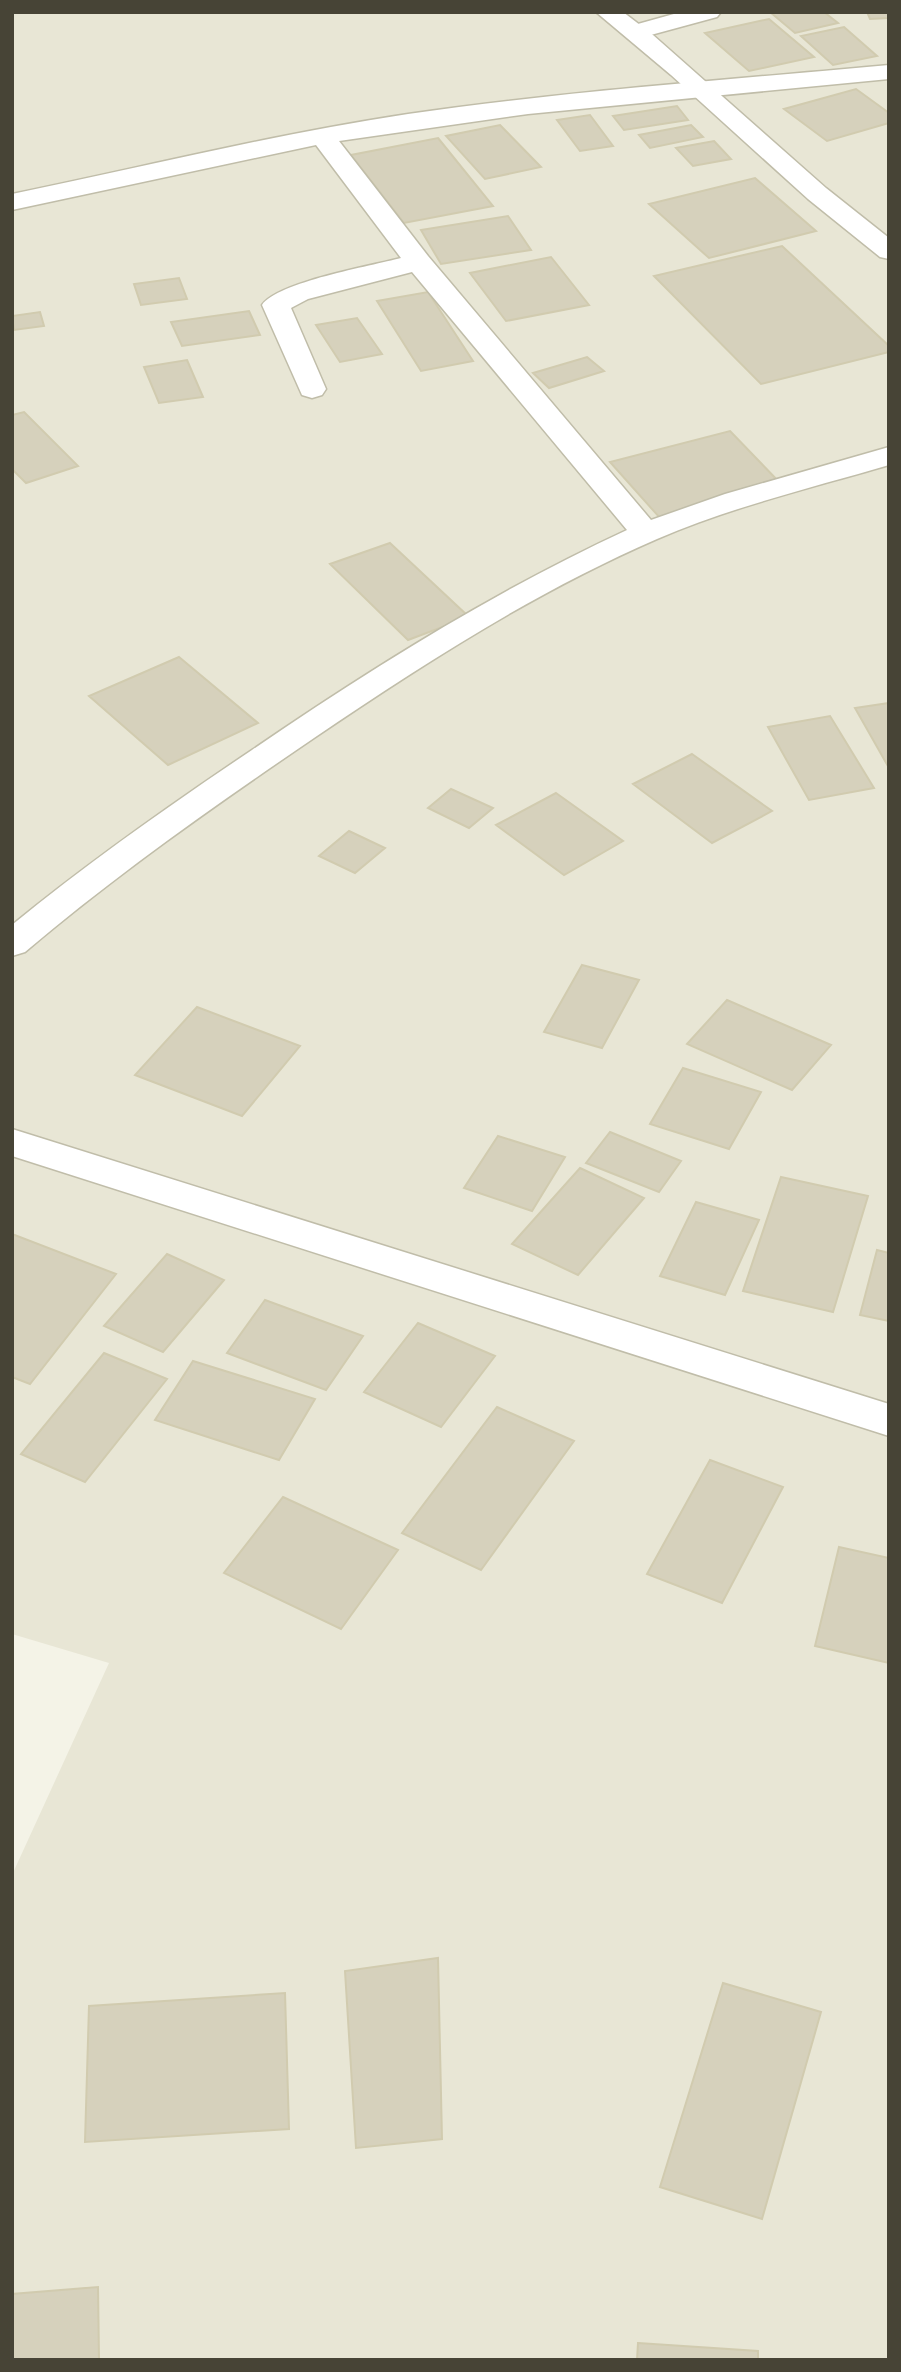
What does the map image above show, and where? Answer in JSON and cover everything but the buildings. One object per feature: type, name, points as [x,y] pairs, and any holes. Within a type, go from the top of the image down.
[{"type":"street","points":[[608,12],[702,88],[842,218],[889,251]]},
{"type":"street","points":[[636,32],[709,12]]},
{"type":"street","points":[[18,195],[409,122],[702,88],[889,72]]},
{"type":"street","points":[[323,137],[418,262],[646,533]]},
{"type":"street","points":[[312,389],[276,305],[298,293],[418,262]]},
{"type":"street","points":[[12,944],[61,902],[147,836],[383,676],[524,593],[646,533],[722,505],[889,456]]},
{"type":"street","points":[[12,1142],[889,1420]]},
{"type":"shaded area","points":[[12,12],[889,12],[889,2360],[12,2360],[12,1875],[109,1663],[12,1634]]}]
